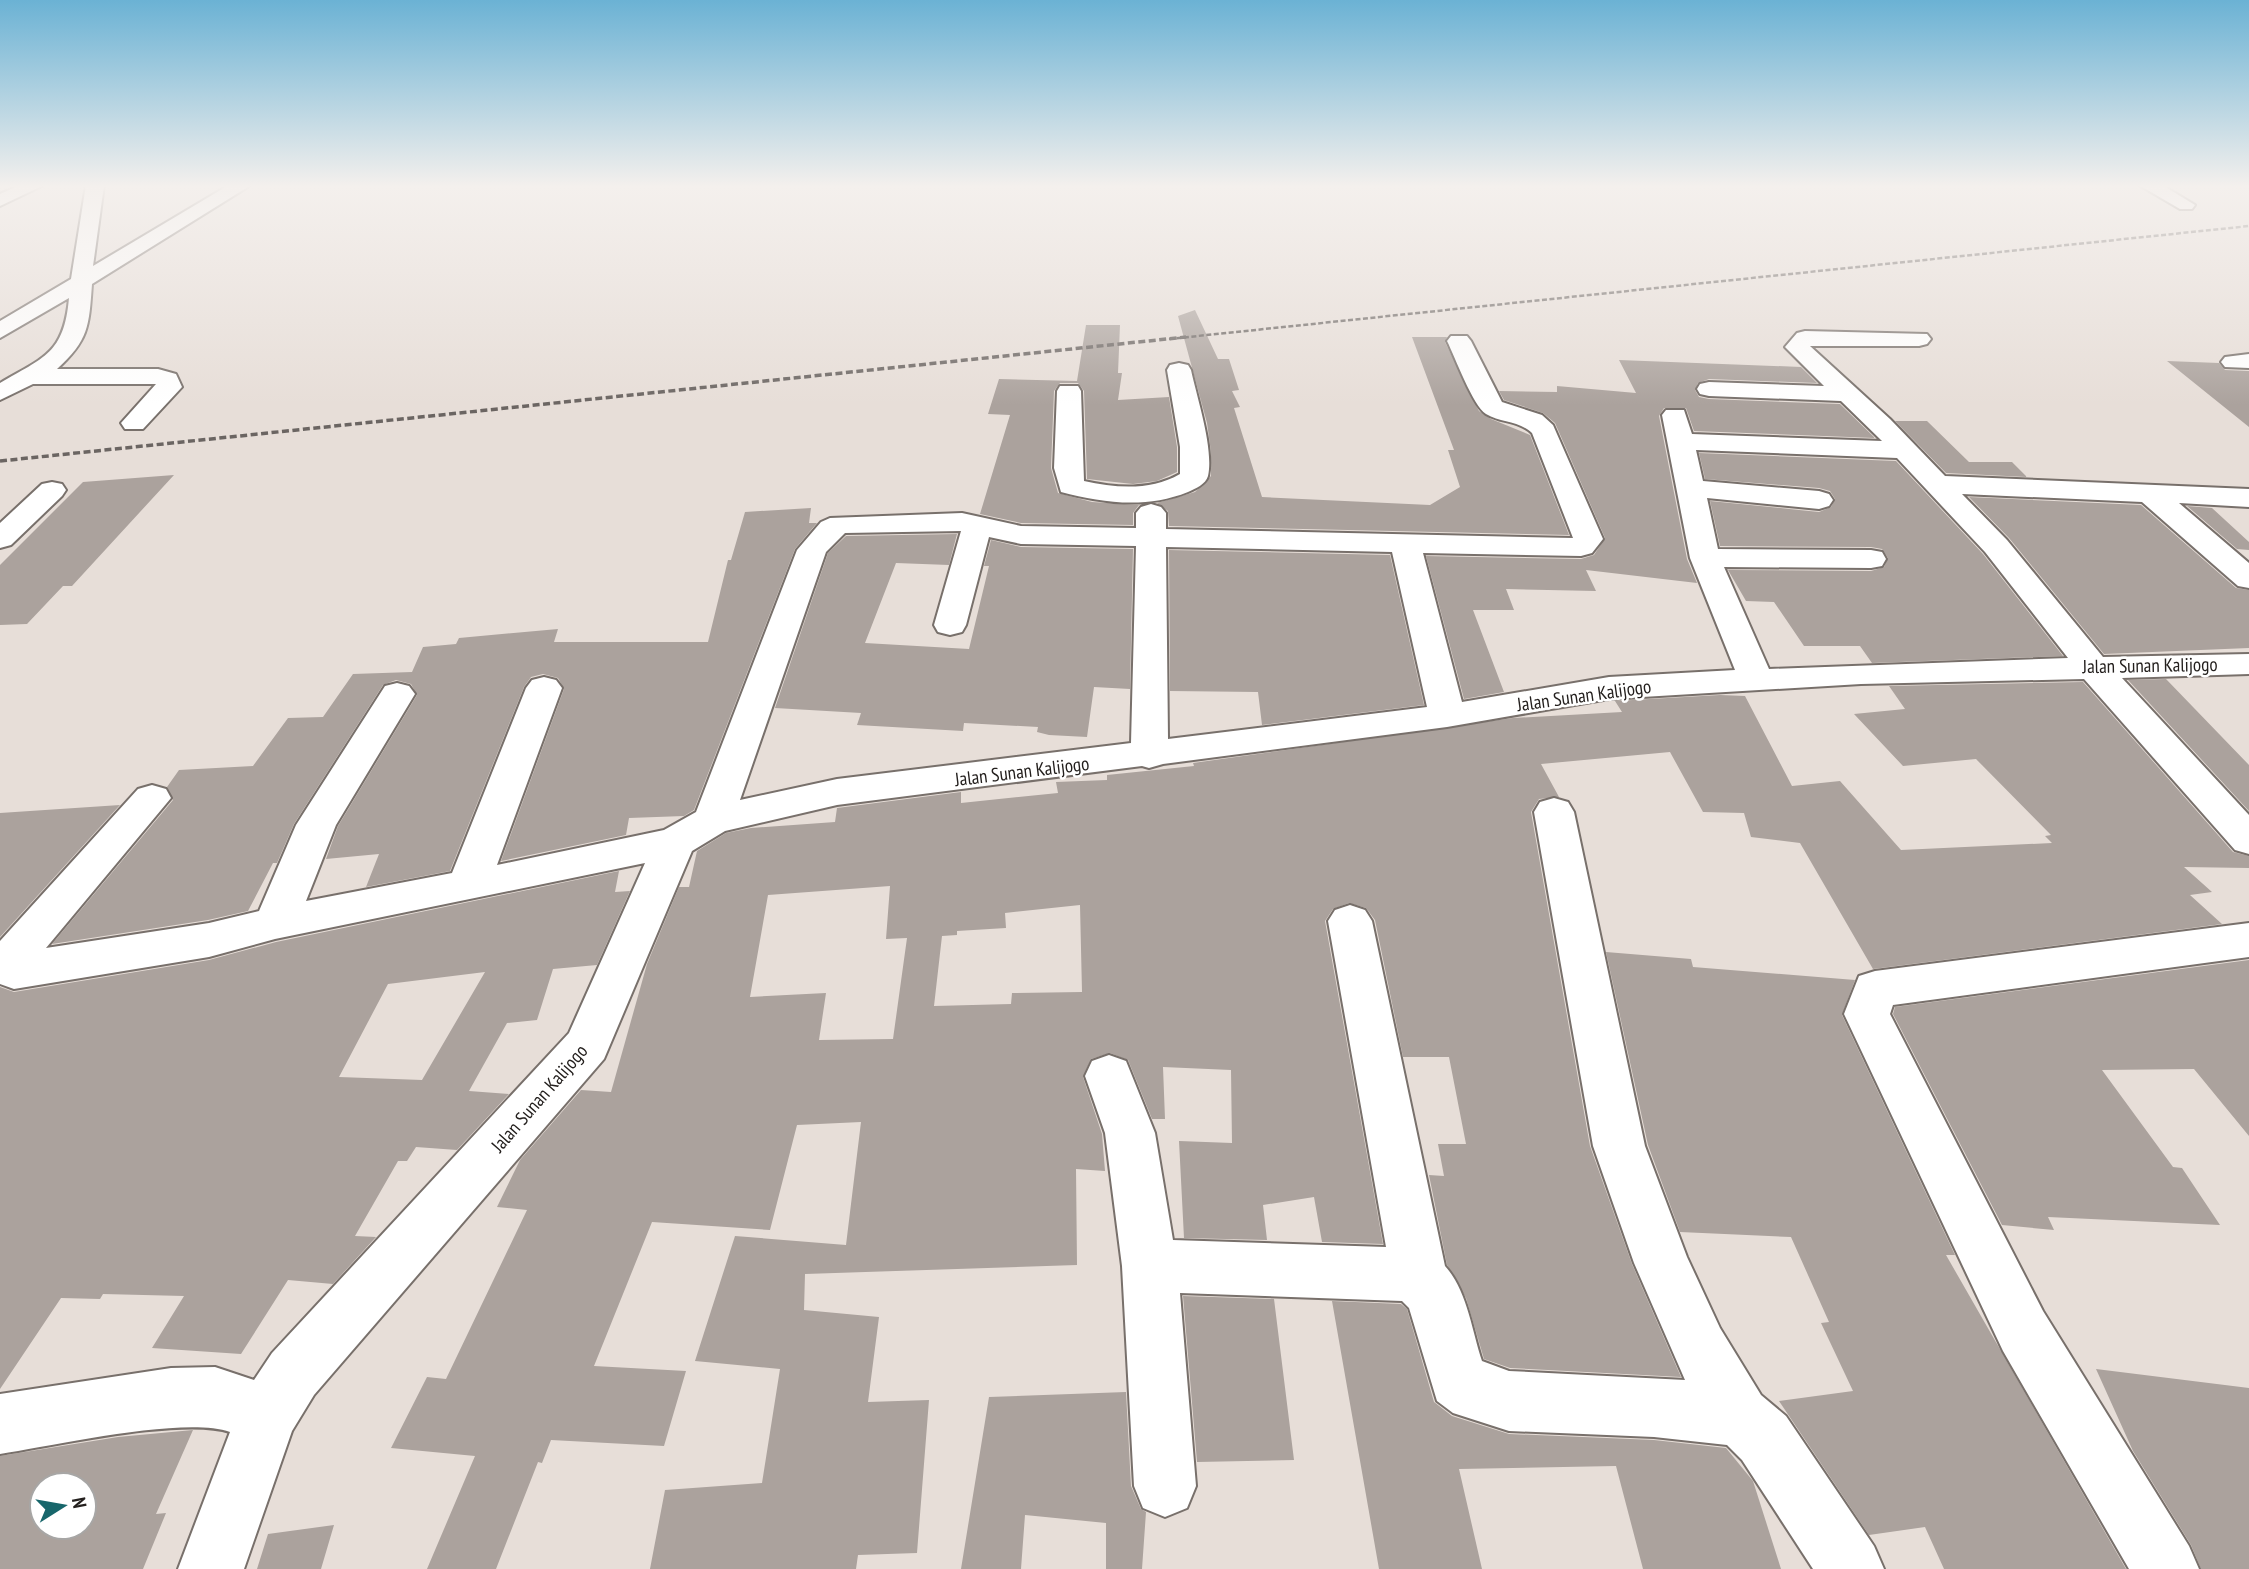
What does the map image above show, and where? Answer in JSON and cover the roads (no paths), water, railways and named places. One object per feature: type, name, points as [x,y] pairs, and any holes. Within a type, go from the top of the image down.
[{"type":"street","points":[[0,393],[32,377],[68,346],[78,328],[85,258]]},
{"type":"street","points":[[0,331],[122,258]]},
{"type":"street","points":[[1919,339],[1824,337],[1800,341],[1797,347],[1848,394],[1996,546],[2092,666],[2249,840]]},
{"type":"street","points":[[152,798],[9,961],[4,971],[209,940],[275,923],[468,886],[694,831],[812,550],[831,528],[856,522],[962,522],[1021,536],[1405,541],[1581,547],[1588,539],[1539,424],[1492,407],[1459,341]]},
{"type":"street","points":[[1069,391],[1068,468],[1071,486],[1150,495],[1185,484],[1194,477],[1193,447],[1179,370]]},
{"type":"street","points":[[0,376],[158,376],[167,379],[170,387],[134,422]]},
{"type":"street","points":[[1709,389],[1848,394]]},
{"type":"street","points":[[1756,678],[1705,558],[1678,428],[1904,450]]},
{"type":"street","points":[[1937,484],[2249,498]]},
{"type":"street","points":[[1690,488],[1819,500]]},
{"type":"street","points":[[0,539],[52,490]]},
{"type":"street","points":[[2148,492],[2249,579]]},
{"type":"street","points":[[1149,756],[1153,539],[1150,495]]},
{"type":"street","points":[[950,625],[976,524]]},
{"type":"street","points":[[1405,541],[1447,716]]},
{"type":"street","points":[[1705,558],[1871,559]]},
{"type":"street","name":"Jalan Sunan Kalijogo","points":[[211,1569],[267,1415],[293,1374],[587,1045],[694,831],[837,792],[1149,756],[1447,716],[1609,688],[1756,678],[2092,666],[2249,664]]},
{"type":"street","points":[[468,886],[544,688]]},
{"type":"street","points":[[275,923],[316,825],[397,694]]},
{"type":"street","points":[[1553,812],[1619,1146],[1662,1263],[1699,1349],[1740,1416],[1765,1438],[1851,1569]]},
{"type":"street","points":[[1350,921],[1420,1279]]},
{"type":"street","points":[[2166,1569],[2023,1331],[1867,1014],[1875,989],[2249,940]]},
{"type":"street","points":[[1109,1076],[1130,1133],[1150,1266],[1166,1486]]},
{"type":"street","points":[[1150,1266],[1406,1274],[1420,1279],[1433,1294],[1458,1380],[1474,1392],[1508,1401],[1654,1407],[1740,1416]]},
{"type":"street","points":[[0,1424],[171,1398],[215,1397],[267,1415]]},
{"type":"railway","points":[[1169,339],[1941,258]]},
{"type":"railway","points":[[0,461],[1186,337]]}]
